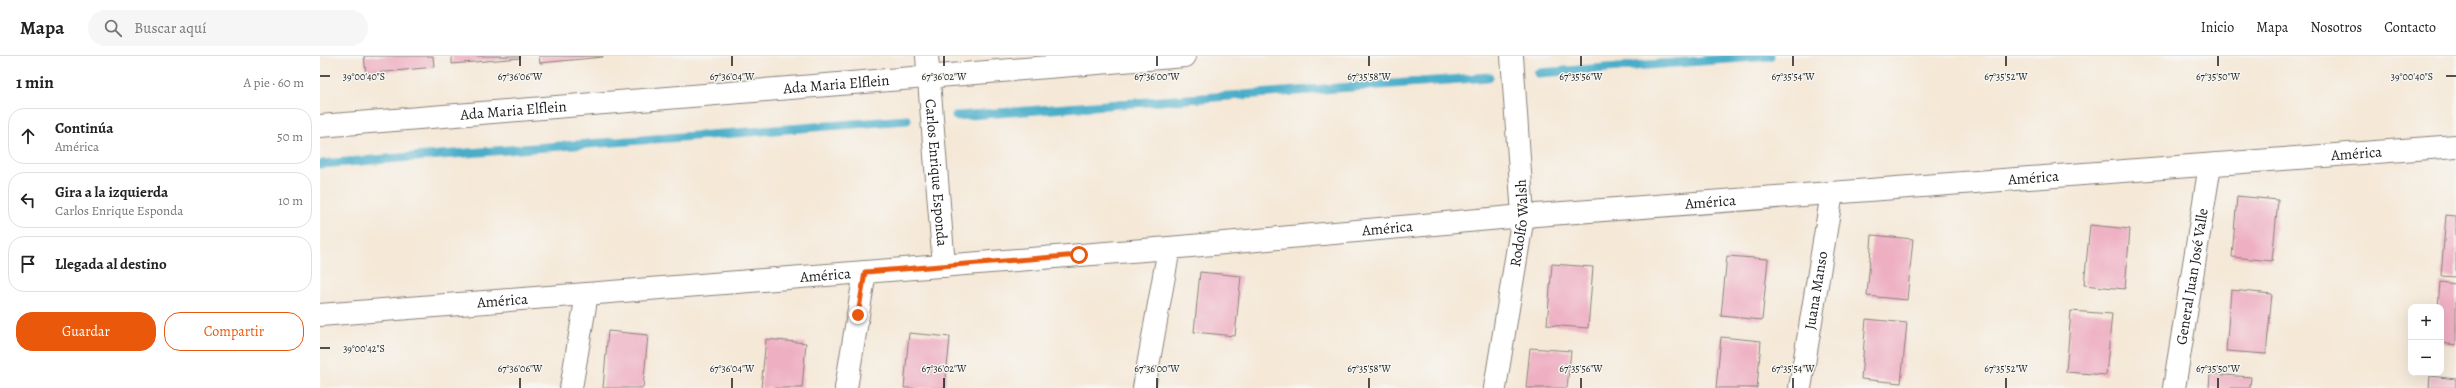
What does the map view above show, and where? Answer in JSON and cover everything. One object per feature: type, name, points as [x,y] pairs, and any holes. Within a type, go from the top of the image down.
[{"type":"street","name":"Ada Maria Elflein","points":[[320,126],[928,66],[1185,56]]},
{"type":"street","name":"Rodolfo Walsh","points":[[1495,388],[1523,216],[1512,56]]},
{"type":"street","name":"Carlos Enrique Esponda","points":[[928,66],[944,266]]},
{"type":"street","name":"América","points":[[320,315],[1169,248],[1523,216],[2456,146]]},
{"type":"street","name":"General Juan José Valle","points":[[2174,388],[2210,165]]},
{"type":"street","name":"Juana Manso","points":[[1800,388],[1832,193]]},
{"type":"street","points":[[1144,388],[1169,248]]},
{"type":"street","points":[[846,388],[865,272]]},
{"type":"street","points":[[571,388],[586,294]]},
{"type":"building","points":[[364,56],[433,56],[434,67],[366,74]]},
{"type":"building","points":[[452,56],[520,56],[520,58],[452,64]]},
{"type":"building","points":[[539,56],[603,56],[603,57],[540,63]]},
{"type":"building","points":[[2237,196],[2278,200],[2272,261],[2232,257]]},
{"type":"building","points":[[2446,215],[2456,216],[2456,277],[2441,276]]},
{"type":"building","points":[[2090,225],[2130,229],[2125,289],[2084,285]]},
{"type":"building","points":[[1872,235],[1913,239],[1907,300],[1867,296]]},
{"type":"building","points":[[1727,256],[1768,259],[1762,320],[1721,316]]},
{"type":"building","points":[[1552,264],[1593,267],[1588,328],[1547,325]]},
{"type":"building","points":[[1200,272],[1241,276],[1235,336],[1194,332]]},
{"type":"building","points":[[2440,282],[2456,284],[2456,345],[2444,343],[2444,304],[2438,304]]},
{"type":"building","points":[[2231,290],[2272,294],[2266,354],[2226,351]]},
{"type":"building","points":[[2071,311],[2112,314],[2106,375],[2066,372]]},
{"type":"building","points":[[1866,319],[1907,323],[1901,383],[1861,379]]},
{"type":"building","points":[[608,331],[648,335],[643,388],[603,388]]},
{"type":"building","points":[[909,333],[950,337],[945,388],[904,388]]},
{"type":"building","points":[[1721,337],[1761,341],[1757,388],[1716,388]]},
{"type":"building","points":[[766,339],[806,343],[802,388],[761,388]]},
{"type":"building","points":[[1530,348],[1571,351],[1567,388],[1526,388]]},
{"type":"building","points":[[2210,374],[2251,377],[2250,388],[2209,388]]},
{"type":"building","points":[[2430,376],[2456,379],[2456,388],[2429,388]]},
{"type":"waterway","points":[[1538,73],[1770,56]]},
{"type":"waterway","points":[[956,116],[1489,77]]},
{"type":"waterway","points":[[320,164],[907,120]]},
{"type":"route","points":[[858,315],[865,272],[1079,255]]}]
